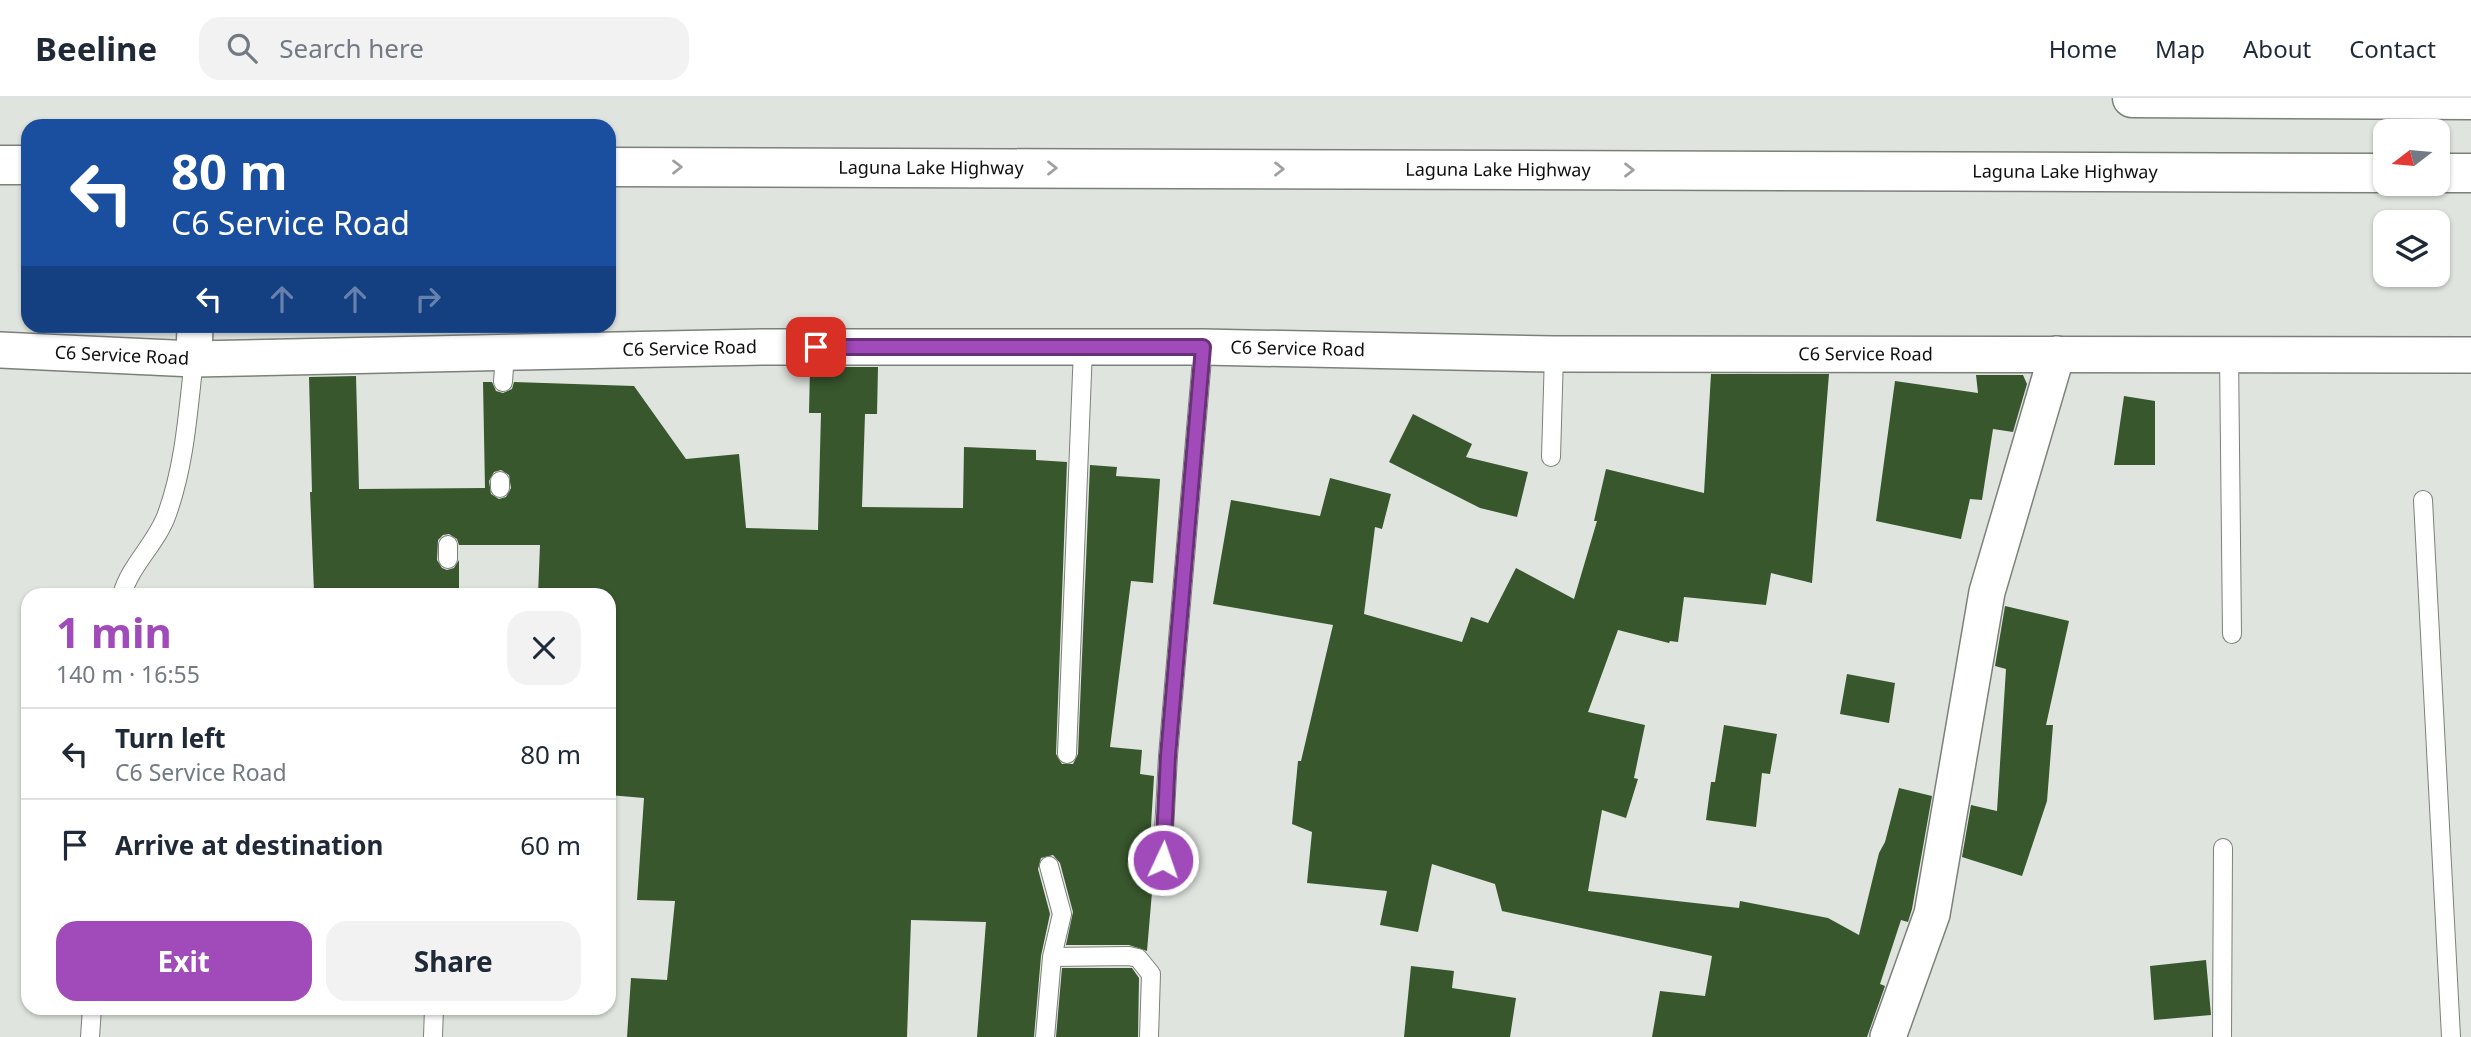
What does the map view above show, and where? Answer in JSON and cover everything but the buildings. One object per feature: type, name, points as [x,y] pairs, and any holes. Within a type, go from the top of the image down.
[{"type":"main road","points":[[2132,98],[2471,100]]},
{"type":"main road","points":[[0,165],[21,165]]},
{"type":"main road","name":"Laguna Lake Highway","points":[[616,167],[2373,173]]},
{"type":"main road","points":[[2450,173],[2471,173]]},
{"type":"street","name":"C6 Service Road","points":[[0,350],[195,341],[504,367],[762,347],[1203,347],[1554,354],[2471,355]]},
{"type":"street","points":[[1888,1037],[1932,914],[1986,593],[2057,354]]},
{"type":"lane","points":[[124,588],[166,516],[184,448],[195,341]]},
{"type":"lane","points":[[1161,886],[1170,743],[1203,347]]},
{"type":"lane","points":[[1067,754],[1083,348]]},
{"type":"lane","points":[[1551,457],[1554,354]]},
{"type":"lane","points":[[2229,354],[2232,634]]},
{"type":"lane","points":[[2423,499],[2451,1037]]},
{"type":"lane","points":[[2222,1037],[2223,848]]},
{"type":"lane","points":[[1045,1037],[1052,957],[1062,914],[1049,866]]},
{"type":"lane","points":[[1052,957],[1138,958],[1151,974],[1149,1037]]},
{"type":"lane","points":[[90,1037],[92,1015]]},
{"type":"lane","points":[[433,1037],[434,1015]]},
{"type":"route","points":[[816,347],[1203,347],[1168,756],[1163,860]]}]
